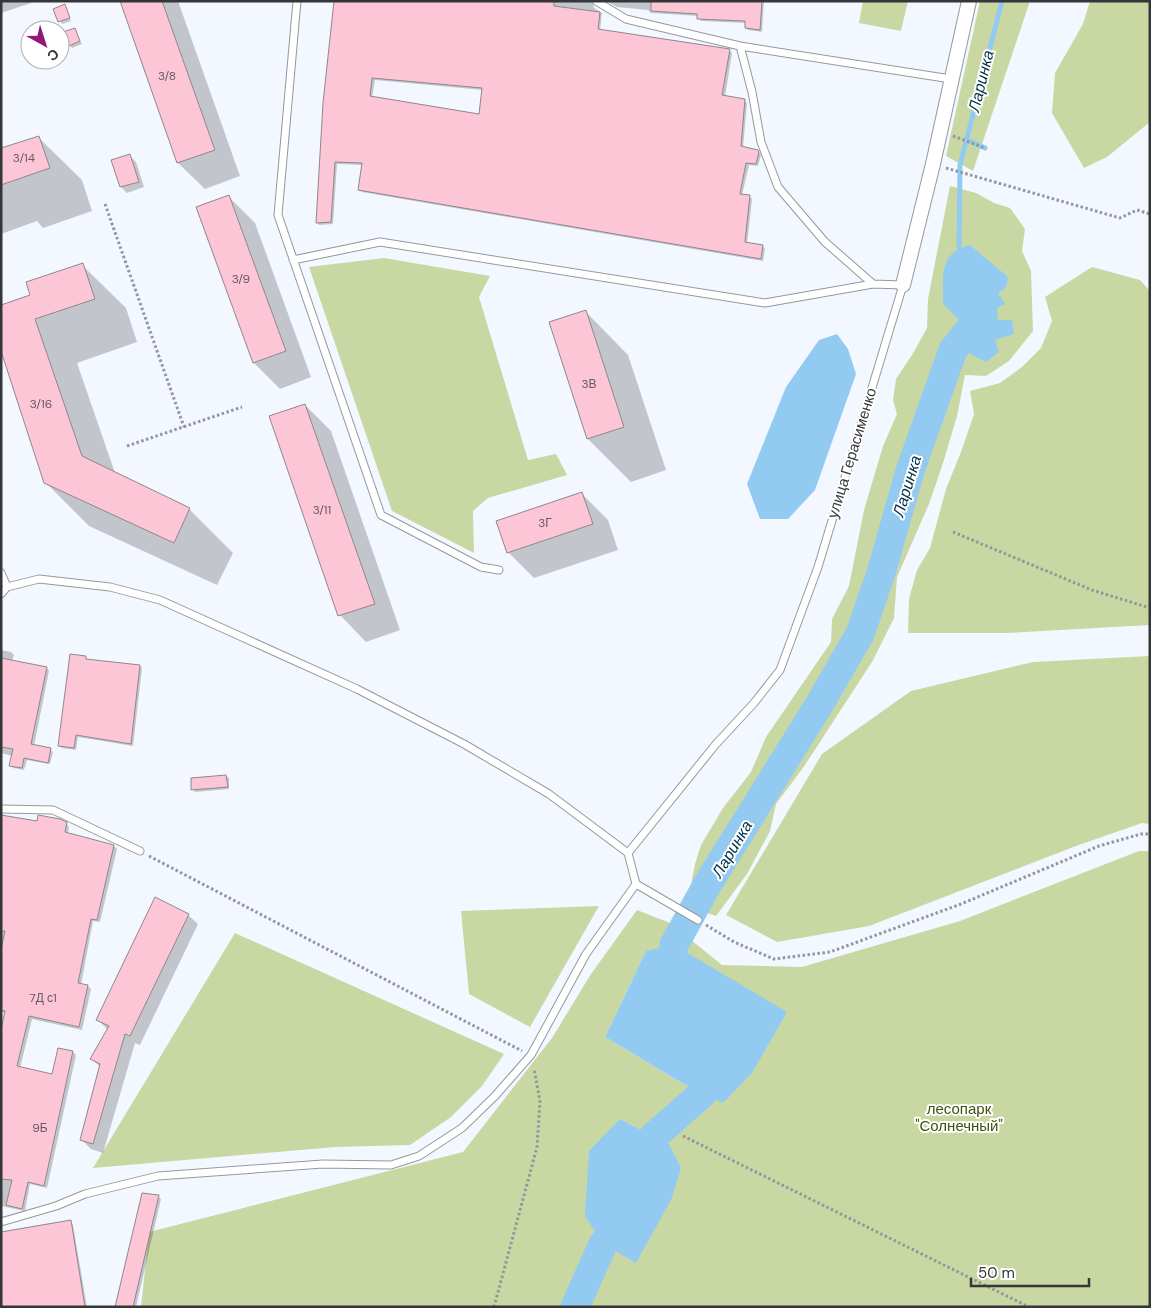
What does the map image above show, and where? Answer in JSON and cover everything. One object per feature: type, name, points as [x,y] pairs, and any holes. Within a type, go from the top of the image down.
[{"type":"street","name":"улица Герасименко","points":[[903,285],[970,1]]},
{"type":"lane","points":[[297,1],[278,215],[380,515],[481,568],[500,570]]},
{"type":"lane","points":[[596,1],[626,18],[740,46],[951,79]]},
{"type":"lane","points":[[740,46],[752,92],[761,142],[778,187],[825,242],[874,284]]},
{"type":"lane","points":[[294,260],[380,242],[765,303],[874,284],[903,285]]},
{"type":"lane","name":"улица Герасименко","points":[[628,853],[716,744],[754,703],[780,670],[818,567],[903,285]]},
{"type":"lane","points":[[1,572],[7,587]]},
{"type":"lane","points":[[1,594],[7,587],[39,579],[110,587],[160,600],[357,689],[464,744],[549,794],[628,853],[636,884],[698,920]]},
{"type":"lane","points":[[1,809],[53,810],[140,851]]},
{"type":"lane","points":[[1,1222],[56,1206],[85,1194],[158,1176],[323,1164],[391,1165],[419,1156],[462,1128],[495,1096],[531,1055],[586,954],[636,884]]},
{"type":"path","points":[[960,138],[985,148]]},
{"type":"path","points":[[955,170],[1120,218],[1137,210],[1150,214]]},
{"type":"path","points":[[105,204],[184,427]]},
{"type":"path","points":[[127,446],[242,407]]},
{"type":"path","points":[[953,532],[1092,590],[1150,608]]},
{"type":"path","points":[[698,920],[734,942],[774,959],[830,952],[961,904],[1099,846],[1141,834],[1150,834]]},
{"type":"path","points":[[140,851],[531,1055],[540,1101],[537,1147],[494,1307]]},
{"type":"path","points":[[683,1136],[1029,1307]]},
{"type":"green space","points":[[863,1],[908,1],[901,31],[859,23]]},
{"type":"green space","points":[[980,1],[1030,1],[973,171],[946,156]]},
{"type":"green space","points":[[1090,1],[1150,1],[1150,122],[1107,157],[1084,168],[1052,113],[1055,73],[1083,24]]},
{"type":"green space","points":[[950,186],[976,193],[994,203],[1010,208],[1025,229],[1022,251],[1031,271],[1033,331],[1009,361],[986,376],[965,375],[957,416],[943,463],[929,504],[897,577],[894,618],[872,662],[803,768],[776,804],[770,831],[747,874],[716,916],[692,905],[689,895],[701,845],[723,808],[751,772],[766,737],[831,642],[832,619],[849,586],[864,510],[883,446],[897,414],[893,400],[896,379],[927,328],[928,299]]},
{"type":"green space","points":[[384,258],[490,276],[479,297],[528,460],[556,454],[567,475],[488,498],[473,511],[474,553],[392,511],[309,267]]},
{"type":"green space","points":[[1092,267],[1140,280],[1150,291],[1150,625],[1007,633],[908,633],[909,599],[917,570],[930,548],[946,489],[974,414],[970,391],[1000,383],[1022,367],[1041,348],[1052,321],[1045,297]]},
{"type":"green space","points":[[1150,656],[1150,824],[1142,823],[1076,846],[869,926],[777,942],[726,915],[822,754],[911,691],[1033,662]]},
{"type":"green space","name":"лесопарк \"Солнечный\"","points":[[1139,851],[1150,851],[1150,1307],[141,1307],[149,1232],[463,1152],[552,1038],[591,974],[637,910],[670,923],[722,965],[802,967],[960,921]],"holes":[[[646,951],[723,1102],[682,1083],[605,1037]],[[620,1119],[669,1144],[671,1200]]]},
{"type":"green space","points":[[599,906],[530,1027],[469,994],[461,911]]},
{"type":"green space","points":[[235,933],[504,1054],[482,1086],[451,1117],[410,1145],[335,1147],[93,1168]]},
{"type":"water","points":[[970,245],[1008,277],[1006,288],[998,293],[1005,304],[997,308],[998,320],[1012,320],[1014,334],[995,340],[999,352],[986,362],[970,354],[953,350],[953,327],[960,321],[943,304],[943,276],[947,260],[960,248]]},
{"type":"water","points":[[837,334],[848,349],[856,374],[815,490],[788,519],[760,519],[747,484],[786,387],[819,340]]},
{"type":"water","points":[[674,945],[787,1012],[752,1073],[723,1103],[682,1083],[605,1037],[646,951]]},
{"type":"water","points":[[620,1119],[669,1144],[681,1168],[671,1200],[636,1263],[603,1244],[585,1216],[589,1151]]},
{"type":"building","points":[[120,1],[162,1],[215,150],[177,163]]},
{"type":"building","points":[[334,1],[554,2],[554,6],[600,12],[598,29],[730,49],[722,95],[745,99],[741,146],[758,150],[759,152],[756,164],[746,163],[740,194],[750,195],[745,242],[763,245],[761,259],[358,190],[362,163],[335,162],[331,222],[316,223],[323,103]],"holes":[[[372,78],[482,88],[479,114],[370,96]]]},
{"type":"building","points":[[651,1],[762,1],[760,30],[745,28],[745,21],[697,19],[697,14],[651,11]]},
{"type":"building","points":[[65,4],[70,18],[57,20],[53,9]]},
{"type":"building","points":[[75,28],[80,41],[70,46],[70,30]]},
{"type":"building","points":[[39,136],[50,168],[1,185],[1,148]]},
{"type":"building","points":[[130,154],[139,182],[120,187],[111,160]]},
{"type":"building","points":[[229,195],[286,351],[253,363],[196,207]]},
{"type":"building","points":[[83,263],[95,299],[35,319],[82,456],[190,508],[174,543],[44,483],[1,351],[1,305],[30,295],[26,282]]},
{"type":"building","points":[[586,310],[624,427],[587,439],[549,322]]},
{"type":"building","points":[[305,404],[375,604],[338,616],[269,416]]},
{"type":"building","points":[[582,492],[593,524],[507,553],[496,521]]},
{"type":"building","points":[[70,654],[86,656],[86,659],[140,665],[131,744],[76,735],[74,748],[58,746]]},
{"type":"building","points":[[1,658],[47,667],[31,744],[51,748],[48,763],[24,758],[22,768],[9,766],[13,749],[1,747]]},
{"type":"building","points":[[226,775],[228,787],[191,790],[191,778]]},
{"type":"building","points":[[1,815],[37,821],[38,815],[60,819],[67,822],[65,832],[114,845],[97,920],[91,919],[78,983],[88,985],[79,1027],[29,1016],[17,1066],[52,1074],[58,1048],[73,1051],[44,1186],[28,1182],[22,1209],[6,1205],[12,1180],[1,1179],[1,1030],[5,1011],[1,1010],[1,950],[5,931],[1,931]]},
{"type":"building","points":[[155,897],[189,914],[130,1036],[125,1034],[93,1144],[80,1140],[100,1064],[90,1059],[109,1026],[96,1020]]},
{"type":"building","points":[[142,1193],[159,1195],[133,1307],[115,1307]]},
{"type":"building","points":[[71,1220],[85,1307],[1,1307],[1,1232]]},
{"type":"waterway","name":"Ларинка","points":[[959,247],[960,165],[1002,1]]},
{"type":"waterway","points":[[967,140],[985,148]]},
{"type":"waterway","name":"Ларинка","points":[[674,945],[707,885],[819,705],[860,634],[881,573],[910,471],[953,350],[977,320]]},
{"type":"waterway","name":"Ларинка","points":[[653,1137],[703,1093]]},
{"type":"waterway","name":"Ларинка","points":[[575,1307],[603,1244]]}]
